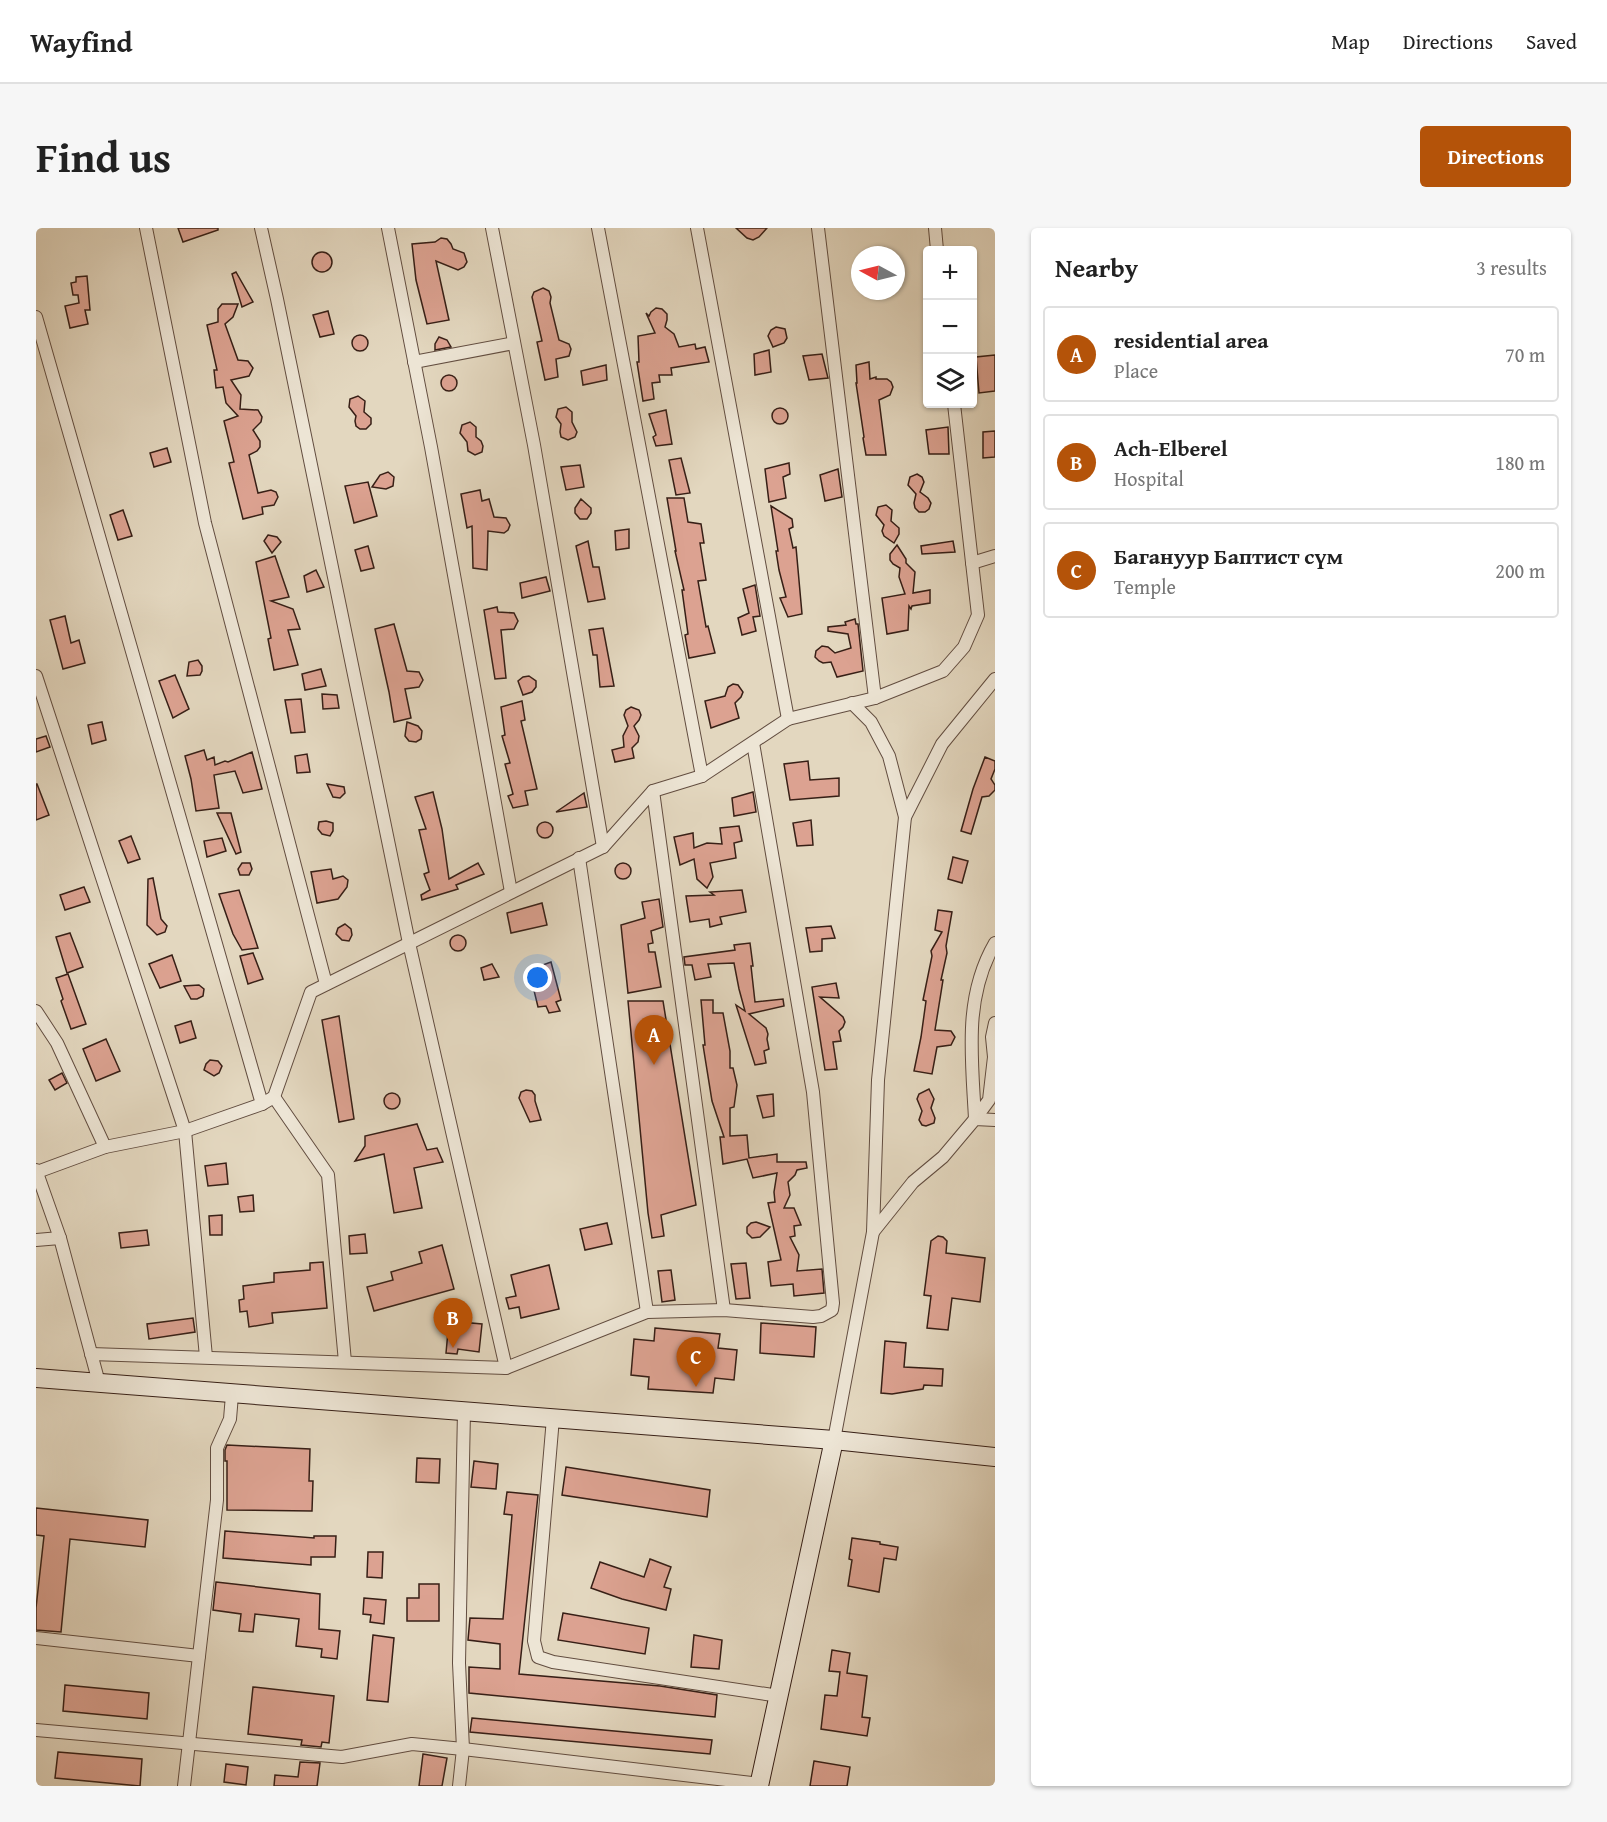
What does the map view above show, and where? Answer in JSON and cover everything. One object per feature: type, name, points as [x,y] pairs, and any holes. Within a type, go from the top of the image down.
[{"type":"main road","points":[[36,1378],[834,1440],[995,1457]]},
{"type":"main road","points":[[760,1785],[834,1440]]},
{"type":"street","points":[[146,228],[205,523],[326,984]]},
{"type":"street","points":[[261,228],[410,943],[506,1368]]},
{"type":"street","points":[[388,228],[431,447],[511,892]]},
{"type":"street","points":[[492,228],[534,446],[603,847]]},
{"type":"street","points":[[598,228],[702,776]]},
{"type":"street","points":[[697,228],[788,719]]},
{"type":"street","points":[[818,228],[876,698]]},
{"type":"street","points":[[934,228],[936,246]]},
{"type":"street","points":[[36,317],[262,1104]]},
{"type":"street","points":[[414,362],[514,343]]},
{"type":"street","points":[[99,1383],[60,1238],[37,1171],[105,1147],[185,1131],[262,1104],[274,1097],[311,992],[603,847],[653,791],[702,776],[788,719],[876,698],[943,671],[964,647],[978,615],[954,408]]},
{"type":"street","points":[[972,563],[995,556]]},
{"type":"street","points":[[36,676],[185,1131],[206,1357]]},
{"type":"street","points":[[905,818],[942,744],[995,679]]},
{"type":"street","points":[[834,1440],[873,1232],[878,1080],[905,818],[889,756],[871,722],[852,703]]},
{"type":"street","points":[[91,1354],[506,1368],[647,1312],[724,1310],[813,1317],[827,1314],[832,1310],[834,1303],[813,1092],[753,743]]},
{"type":"street","points":[[653,791],[724,1310]]},
{"type":"street","points":[[579,858],[647,1312]]},
{"type":"street","points":[[975,1119],[971,1024],[980,972],[993,950]]},
{"type":"street","points":[[36,1011],[57,1043],[105,1147]]},
{"type":"street","points":[[873,1232],[914,1182],[943,1157],[989,1100],[994,1057],[992,1037],[995,1023]]},
{"type":"street","points":[[274,1097],[328,1175],[345,1362]]},
{"type":"street","points":[[975,1119],[995,1120]]},
{"type":"street","points":[[36,1240],[60,1238]]},
{"type":"street","points":[[184,1786],[218,1500],[217,1448],[230,1419],[232,1395]]},
{"type":"street","points":[[459,1786],[463,1749],[459,1663],[464,1411]]},
{"type":"street","points":[[553,1418],[534,1641],[538,1657],[553,1662],[779,1696]]},
{"type":"street","points":[[36,1638],[199,1656]]},
{"type":"street","points":[[36,1730],[342,1757],[412,1744],[760,1785]]},
{"type":"building","points":[[178,228],[218,228],[218,230],[183,242]]},
{"type":"building","points":[[736,228],[767,228],[753,240],[747,238]]},
{"type":"building","points":[[441,238],[447,239],[453,249],[464,253],[467,262],[458,270],[436,261],[449,320],[427,324],[416,280],[412,244],[435,242]]},
{"type":"building","points":[[322,252],[329,255],[332,262],[329,269],[322,272],[315,269],[312,262],[315,255]]},
{"type":"building","points":[[236,272],[253,302],[242,307],[232,274]]},
{"type":"building","points":[[87,276],[90,310],[85,310],[88,324],[70,328],[65,306],[79,303],[78,295],[73,295],[71,283],[76,282],[76,277]]},
{"type":"building","points":[[543,288],[549,291],[551,297],[550,303],[559,340],[569,344],[571,349],[569,356],[556,359],[558,377],[545,380],[537,342],[542,341],[532,297],[534,292]]},
{"type":"building","points":[[222,304],[238,304],[233,317],[225,324],[238,360],[248,361],[253,368],[249,376],[231,380],[241,395],[240,409],[258,410],[262,417],[261,422],[253,430],[260,441],[260,447],[249,455],[258,493],[271,490],[276,492],[278,497],[274,505],[262,507],[263,514],[243,519],[229,463],[234,462],[224,421],[238,416],[226,403],[223,387],[216,388],[214,370],[217,370],[207,325],[218,322],[218,309]]},
{"type":"building","points":[[656,308],[662,309],[667,314],[665,327],[674,334],[679,347],[695,344],[696,349],[705,347],[709,362],[671,368],[672,375],[659,375],[660,382],[652,383],[654,399],[643,401],[637,362],[639,362],[638,336],[655,333],[646,313],[649,316]]},
{"type":"building","points":[[328,311],[334,334],[320,337],[313,315]]},
{"type":"building","points":[[776,327],[785,329],[787,338],[784,343],[773,347],[768,336]]},
{"type":"building","points":[[357,335],[363,335],[368,343],[366,349],[357,351],[352,346],[352,340]]},
{"type":"building","points":[[439,337],[447,340],[451,347],[435,350]]},
{"type":"building","points":[[769,350],[771,372],[755,375],[754,354]]},
{"type":"building","points":[[822,354],[828,378],[809,380],[803,356]]},
{"type":"building","points":[[995,355],[995,391],[979,393],[977,357]]},
{"type":"building","points":[[869,362],[870,379],[876,377],[876,379],[887,379],[893,387],[890,395],[879,400],[886,455],[866,455],[856,383],[856,365]]},
{"type":"building","points":[[606,365],[607,380],[583,385],[581,371]]},
{"type":"building","points":[[446,375],[452,375],[457,383],[455,389],[446,391],[441,386],[441,380]]},
{"type":"building","points":[[358,396],[365,401],[364,412],[371,418],[371,424],[366,429],[356,426],[356,416],[349,407],[350,399]]},
{"type":"building","points":[[566,407],[572,412],[572,422],[577,432],[575,437],[568,440],[561,437],[561,424],[556,417],[558,409]]},
{"type":"building","points":[[777,408],[783,408],[788,416],[786,422],[777,424],[772,419],[772,413]]},
{"type":"building","points":[[666,410],[672,444],[656,446],[653,437],[656,435],[649,414]]},
{"type":"building","points":[[470,422],[476,427],[476,437],[483,446],[482,452],[475,455],[468,451],[467,442],[460,433],[462,425]]},
{"type":"building","points":[[948,427],[949,454],[929,454],[926,430]]},
{"type":"building","points":[[995,431],[995,457],[983,458],[983,432]]},
{"type":"building","points":[[167,448],[171,462],[154,467],[150,453]]},
{"type":"building","points":[[681,458],[690,493],[676,495],[669,460]]},
{"type":"building","points":[[789,463],[790,474],[783,477],[786,498],[769,502],[765,469]]},
{"type":"building","points":[[580,465],[584,487],[566,490],[561,467]]},
{"type":"building","points":[[838,469],[842,497],[825,501],[820,475]]},
{"type":"building","points":[[388,472],[394,477],[393,486],[386,489],[372,487],[380,475]]},
{"type":"building","points":[[917,474],[924,482],[920,492],[931,503],[925,512],[919,512],[915,508],[916,494],[908,485],[910,477]]},
{"type":"building","points":[[368,482],[377,516],[354,523],[345,486]]},
{"type":"building","points":[[480,490],[482,501],[489,499],[494,517],[506,518],[510,525],[504,533],[488,531],[487,570],[473,568],[472,526],[467,528],[461,494]]},
{"type":"building","points":[[667,498],[684,498],[688,522],[701,524],[704,543],[700,543],[706,580],[698,581],[706,627],[708,626],[715,653],[689,658],[685,635],[688,634],[682,590],[684,590]]},
{"type":"building","points":[[581,499],[591,508],[587,519],[580,519],[575,513],[575,508]]},
{"type":"building","points":[[886,505],[892,510],[891,521],[899,528],[899,534],[894,543],[884,536],[882,531],[884,525],[876,515],[878,507]]},
{"type":"building","points":[[771,506],[792,519],[793,527],[789,529],[793,548],[796,547],[802,614],[788,617],[780,598],[786,597],[779,570]]},
{"type":"building","points":[[123,510],[132,536],[118,540],[110,515]]},
{"type":"building","points":[[629,529],[629,548],[616,550],[615,531]]},
{"type":"building","points":[[268,535],[277,537],[281,542],[272,553],[264,541]]},
{"type":"building","points":[[588,541],[593,567],[599,567],[605,599],[588,602],[576,546]]},
{"type":"building","points":[[953,541],[955,552],[922,554],[921,546]]},
{"type":"building","points":[[897,545],[906,563],[915,572],[913,593],[930,590],[930,603],[912,606],[911,609],[909,606],[908,630],[887,634],[882,598],[905,594],[899,577],[900,568],[890,560],[890,554]]},
{"type":"building","points":[[368,546],[374,568],[361,571],[355,550]]},
{"type":"building","points":[[275,556],[289,597],[271,601],[293,609],[300,629],[288,630],[298,665],[274,670],[268,639],[271,638],[256,562]]},
{"type":"building","points":[[316,570],[324,587],[307,592],[304,576]]},
{"type":"building","points":[[546,577],[550,591],[522,598],[520,583]]},
{"type":"building","points":[[755,585],[760,616],[753,617],[756,631],[742,635],[738,618],[749,613],[743,589]]},
{"type":"building","points":[[497,607],[498,612],[514,613],[518,621],[514,629],[501,630],[506,678],[495,679],[484,610]]},
{"type":"building","points":[[65,616],[71,643],[79,640],[85,663],[63,669],[50,620]]},
{"type":"building","points":[[855,619],[858,624],[863,671],[837,677],[831,662],[819,661],[815,657],[816,651],[822,646],[828,647],[835,653],[851,648],[848,634],[828,631],[828,627],[846,625],[845,622]]},
{"type":"building","points":[[394,624],[407,671],[419,672],[423,680],[419,687],[405,689],[411,718],[394,722],[375,629]]},
{"type":"building","points":[[603,628],[614,686],[600,687],[597,655],[593,655],[589,630]]},
{"type":"building","points":[[198,660],[202,666],[200,675],[187,676],[189,662]]},
{"type":"building","points":[[321,669],[326,686],[305,690],[302,674]]},
{"type":"building","points":[[175,675],[189,709],[173,718],[159,681]]},
{"type":"building","points":[[529,676],[536,681],[536,687],[532,692],[523,695],[518,681]]},
{"type":"building","points":[[733,684],[738,685],[743,692],[735,703],[739,718],[711,728],[705,701],[725,696],[728,687]]},
{"type":"building","points":[[322,694],[337,695],[339,708],[323,709]]},
{"type":"building","points":[[301,699],[305,732],[291,733],[285,700]]},
{"type":"building","points":[[522,701],[525,720],[521,721],[537,789],[525,791],[528,805],[513,808],[508,796],[513,794],[505,764],[510,763],[502,736],[505,735],[501,707]]},
{"type":"building","points":[[631,707],[639,710],[641,715],[634,726],[639,736],[638,742],[632,748],[634,758],[615,762],[612,750],[624,747],[623,736],[628,726],[624,715]]},
{"type":"building","points":[[102,722],[106,740],[92,744],[88,725]]},
{"type":"building","points":[[407,722],[418,726],[422,731],[421,739],[416,742],[409,741],[405,736]]},
{"type":"building","points":[[46,736],[50,747],[36,752],[36,739]]},
{"type":"building","points":[[204,750],[207,760],[214,757],[215,765],[252,752],[262,789],[243,793],[235,771],[214,775],[219,808],[196,811],[185,756]]},
{"type":"building","points":[[307,754],[310,772],[297,773],[295,756]]},
{"type":"building","points":[[985,757],[995,761],[991,779],[995,790],[989,796],[982,797],[971,834],[961,831]]},
{"type":"building","points":[[808,761],[810,780],[839,778],[839,796],[790,800],[784,764]]},
{"type":"building","points":[[36,784],[49,815],[36,820]]},
{"type":"building","points":[[327,784],[344,787],[345,793],[340,798],[333,797]]},
{"type":"building","points":[[433,792],[442,829],[449,879],[478,863],[484,874],[456,885],[458,889],[422,900],[421,895],[430,890],[424,874],[429,872],[419,830],[426,829],[415,797]]},
{"type":"building","points":[[753,792],[756,812],[734,816],[732,798]]},
{"type":"building","points":[[584,793],[587,807],[556,812]]},
{"type":"building","points":[[217,813],[231,813],[241,852],[236,854]]},
{"type":"building","points":[[811,820],[813,845],[797,846],[793,823]]},
{"type":"building","points":[[319,822],[333,823],[330,836],[322,834],[318,829]]},
{"type":"building","points":[[542,822],[548,822],[553,830],[551,836],[542,838],[537,833],[537,827]]},
{"type":"building","points":[[739,826],[742,841],[734,843],[736,858],[710,863],[713,877],[707,888],[697,879],[694,859],[680,865],[674,837],[693,833],[694,848],[707,843],[722,844],[720,828]]},
{"type":"building","points":[[131,836],[140,859],[128,863],[119,841]]},
{"type":"building","points":[[222,838],[226,851],[207,857],[204,841]]},
{"type":"building","points":[[953,857],[968,861],[962,883],[948,879]]},
{"type":"building","points":[[242,863],[250,863],[252,869],[249,875],[240,875],[238,869]]},
{"type":"building","points":[[620,863],[626,863],[631,871],[629,877],[620,879],[615,874],[615,868]]},
{"type":"building","points":[[331,869],[333,879],[343,876],[348,880],[347,887],[338,899],[317,903],[311,872]]},
{"type":"building","points":[[153,878],[161,919],[167,926],[165,932],[157,935],[147,925],[148,879]]},
{"type":"building","points":[[84,887],[90,902],[65,910],[60,895]]},
{"type":"building","points":[[239,890],[258,948],[242,950],[233,934],[219,894]]},
{"type":"building","points":[[742,890],[746,912],[720,917],[722,924],[710,927],[709,919],[690,922],[686,896],[714,895],[710,892]]},
{"type":"building","points":[[659,899],[663,927],[651,931],[653,943],[648,944],[649,952],[655,952],[661,987],[628,993],[621,925],[645,918],[642,902]]},
{"type":"building","points":[[542,903],[547,925],[511,933],[507,913]]},
{"type":"building","points":[[938,910],[952,912],[935,1030],[951,1031],[955,1037],[951,1045],[937,1047],[932,1074],[914,1071],[921,1037],[926,1001],[923,1000],[931,951],[942,932],[935,930]]},
{"type":"building","points":[[345,924],[351,929],[352,935],[349,941],[342,940],[336,934],[338,928]]},
{"type":"building","points":[[831,926],[835,938],[822,939],[822,951],[810,952],[806,928]]},
{"type":"building","points":[[70,933],[83,967],[67,973],[56,937]]},
{"type":"building","points":[[455,935],[461,935],[466,943],[464,949],[455,951],[450,946],[450,940]]},
{"type":"building","points":[[750,943],[755,1002],[783,999],[784,1006],[749,1014],[766,1028],[768,1034],[769,1049],[764,1051],[766,1063],[755,1065],[736,1005],[745,1011],[734,963],[708,964],[711,977],[695,980],[692,965],[685,965],[684,957],[735,950],[734,945]]},
{"type":"building","points":[[253,953],[263,979],[248,984],[240,956]]},
{"type":"building","points":[[172,955],[181,981],[160,988],[149,964]]},
{"type":"building","points":[[551,962],[561,1000],[556,1002],[560,1011],[549,1013],[546,1006],[538,1007],[529,970]]},
{"type":"building","points":[[492,964],[499,977],[484,980],[481,968]]},
{"type":"building","points":[[68,974],[86,1024],[71,1029],[56,978]]},
{"type":"building","points":[[836,983],[839,998],[820,997],[843,1017],[845,1022],[839,1031],[841,1041],[833,1042],[837,1069],[825,1070],[812,987]]},
{"type":"building","points":[[199,985],[204,989],[203,996],[191,999],[184,986]]},
{"type":"building","points":[[701,1000],[713,1000],[713,1013],[723,1013],[730,1051],[730,1068],[733,1068],[737,1085],[734,1107],[730,1108],[730,1136],[747,1135],[749,1158],[777,1154],[777,1162],[806,1162],[807,1168],[797,1170],[788,1182],[790,1195],[784,1208],[794,1208],[801,1225],[794,1226],[795,1236],[790,1237],[799,1255],[797,1271],[822,1269],[824,1293],[794,1296],[793,1284],[771,1286],[768,1262],[781,1260],[768,1203],[775,1202],[777,1173],[753,1178],[747,1159],[723,1164],[720,1137],[724,1137],[712,1101],[703,1045],[705,1045]]},
{"type":"building","points":[[628,1001],[663,1001],[696,1205],[661,1215],[664,1236],[652,1238],[648,1213]]},
{"type":"building","points":[[339,1016],[354,1119],[339,1122],[322,1020]]},
{"type":"building","points":[[191,1021],[196,1038],[180,1043],[175,1026]]},
{"type":"building","points":[[106,1039],[120,1071],[96,1081],[83,1049]]},
{"type":"building","points":[[210,1060],[218,1061],[222,1066],[219,1073],[214,1076],[204,1070]]},
{"type":"building","points":[[62,1073],[67,1083],[55,1090],[49,1080]]},
{"type":"building","points":[[929,1089],[934,1099],[931,1108],[935,1118],[934,1123],[926,1126],[922,1125],[919,1120],[922,1111],[917,1099],[919,1094]]},
{"type":"building","points":[[532,1091],[535,1095],[541,1120],[530,1122],[519,1098],[521,1092]]},
{"type":"building","points":[[389,1093],[395,1093],[400,1101],[398,1107],[389,1109],[384,1104],[384,1098]]},
{"type":"building","points":[[773,1094],[774,1116],[763,1118],[757,1096]]},
{"type":"building","points":[[417,1124],[427,1150],[437,1148],[443,1162],[414,1168],[422,1208],[394,1213],[384,1154],[355,1161],[365,1146],[365,1136]]},
{"type":"building","points":[[226,1163],[228,1184],[208,1186],[205,1166]]},
{"type":"building","points":[[253,1195],[254,1211],[240,1212],[238,1197]]},
{"type":"building","points":[[222,1215],[222,1235],[210,1235],[209,1216]]},
{"type":"building","points":[[756,1222],[770,1227],[760,1237],[752,1238],[747,1233],[747,1227]]},
{"type":"building","points":[[607,1223],[612,1244],[585,1250],[580,1229]]},
{"type":"building","points":[[147,1230],[149,1245],[121,1248],[119,1233]]},
{"type":"building","points":[[365,1234],[367,1253],[350,1254],[349,1236]]},
{"type":"building","points":[[938,1236],[947,1241],[946,1253],[985,1258],[980,1302],[952,1298],[948,1330],[927,1328],[931,1296],[924,1295],[931,1241]]},
{"type":"building","points":[[442,1245],[454,1289],[374,1311],[367,1287],[393,1280],[391,1272],[422,1263],[419,1252]]},
{"type":"building","points":[[323,1262],[327,1308],[272,1313],[273,1323],[249,1327],[247,1311],[240,1312],[239,1300],[244,1299],[243,1286],[274,1282],[274,1273],[310,1270],[310,1263]]},
{"type":"building","points":[[746,1263],[750,1298],[736,1299],[731,1264]]},
{"type":"building","points":[[549,1265],[559,1309],[521,1318],[519,1307],[509,1309],[506,1298],[516,1296],[511,1275]]},
{"type":"building","points":[[671,1270],[675,1300],[662,1302],[658,1271]]},
{"type":"building","points":[[193,1318],[195,1332],[149,1339],[147,1324]]},
{"type":"building","points":[[449,1321],[482,1324],[479,1352],[458,1349],[457,1354],[446,1353]]},
{"type":"building","points":[[761,1323],[816,1327],[814,1357],[760,1353]]},
{"type":"building","points":[[655,1328],[720,1334],[718,1348],[737,1350],[734,1380],[715,1378],[713,1393],[648,1389],[649,1377],[631,1375],[634,1339],[654,1341]]},
{"type":"building","points":[[885,1341],[906,1343],[904,1367],[943,1369],[942,1386],[924,1385],[923,1389],[892,1394],[881,1393]]},
{"type":"building","points":[[227,1445],[310,1449],[309,1481],[313,1481],[312,1511],[227,1510],[225,1450]]},
{"type":"building","points":[[417,1458],[440,1459],[439,1483],[416,1482]]},
{"type":"building","points":[[474,1461],[498,1464],[496,1489],[471,1487]]},
{"type":"building","points":[[566,1467],[710,1490],[707,1517],[562,1495]]},
{"type":"building","points":[[507,1492],[538,1495],[519,1674],[660,1686],[717,1695],[715,1717],[469,1693],[469,1667],[500,1669],[500,1644],[468,1640],[470,1618],[503,1619],[512,1515],[504,1514]]},
{"type":"building","points":[[36,1508],[148,1520],[145,1547],[70,1539],[61,1632],[36,1630],[36,1608],[44,1536],[36,1535]]},
{"type":"building","points":[[225,1531],[314,1538],[314,1536],[336,1536],[335,1557],[311,1557],[311,1565],[223,1558]]},
{"type":"building","points":[[852,1538],[898,1547],[896,1560],[884,1558],[879,1592],[848,1586],[852,1560],[849,1559]]},
{"type":"building","points":[[368,1552],[383,1552],[382,1578],[367,1577]]},
{"type":"building","points":[[650,1559],[671,1567],[664,1587],[671,1589],[666,1610],[622,1599],[591,1588],[600,1562],[644,1577]]},
{"type":"building","points":[[216,1582],[320,1594],[319,1629],[340,1631],[337,1659],[321,1657],[322,1649],[296,1646],[299,1619],[255,1614],[253,1632],[239,1631],[241,1614],[213,1610]]},
{"type":"building","points":[[419,1584],[439,1584],[439,1621],[407,1621],[407,1598],[419,1598]]},
{"type":"building","points":[[364,1598],[386,1600],[384,1624],[370,1622],[371,1615],[363,1614]]},
{"type":"building","points":[[563,1613],[649,1628],[645,1654],[558,1640]]},
{"type":"building","points":[[373,1635],[394,1638],[388,1702],[367,1700]]},
{"type":"building","points":[[694,1635],[722,1640],[719,1669],[691,1667]]},
{"type":"building","points":[[832,1650],[850,1653],[847,1673],[867,1676],[862,1717],[870,1718],[867,1736],[821,1729],[825,1695],[837,1696],[840,1672],[829,1671]]},
{"type":"building","points":[[65,1685],[149,1693],[147,1719],[63,1711]]},
{"type":"building","points":[[253,1687],[334,1696],[329,1743],[322,1742],[321,1747],[301,1745],[302,1740],[248,1734]]},
{"type":"building","points":[[472,1718],[712,1740],[710,1754],[470,1732]]},
{"type":"building","points":[[58,1752],[142,1759],[140,1786],[55,1778]]},
{"type":"building","points":[[423,1754],[447,1758],[442,1786],[419,1786]]},
{"type":"building","points":[[814,1761],[850,1767],[847,1786],[810,1786]]},
{"type":"building","points":[[300,1762],[320,1763],[317,1786],[274,1786],[275,1775],[298,1777]]},
{"type":"building","points":[[226,1764],[248,1767],[246,1785],[224,1782]]},
{"type":"place","name":"residential area","points":[[654,1065]]},
{"type":"place","name":"Ach-Elberel","points":[[453,1348]]},
{"type":"place","name":"Багануур Баптист сүм","points":[[696,1387]]}]
